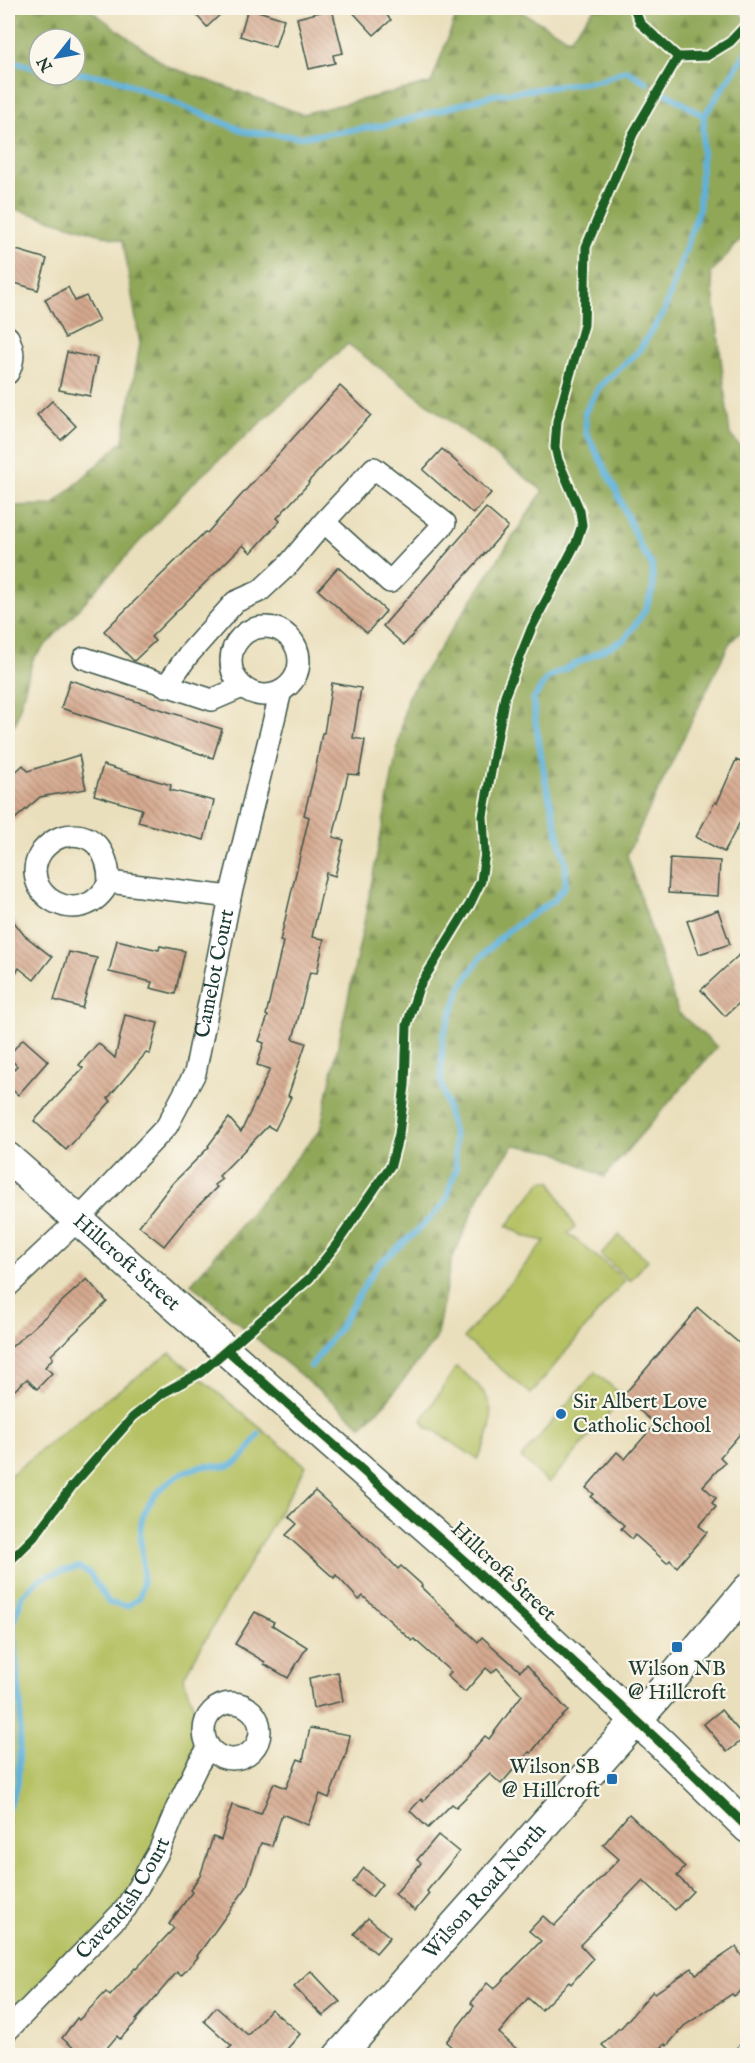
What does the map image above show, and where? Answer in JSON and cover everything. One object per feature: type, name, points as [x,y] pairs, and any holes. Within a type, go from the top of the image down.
[{"type":"street","points":[[8,337],[14,356],[8,373]]},
{"type":"street","points":[[166,686],[188,656],[235,602],[260,591],[289,564],[324,522],[374,468],[445,523],[390,582],[324,522]]},
{"type":"street","points":[[257,627],[260,591]]},
{"type":"street","points":[[269,626],[281,630],[291,638],[297,649],[299,661],[297,673],[291,683],[281,691],[268,695],[254,694],[242,687],[232,671],[231,652],[241,636],[257,627],[269,626]]},
{"type":"street","points":[[84,658],[212,700],[242,687]]},
{"type":"street","name":"Camelot Court","points":[[8,1286],[78,1220],[168,1126],[195,1073],[230,897],[281,691]]},
{"type":"street","points":[[109,882],[230,897]]},
{"type":"street","name":"Hillcroft Street","points":[[8,1158],[467,1563],[636,1720],[747,1828]]},
{"type":"street","name":"Wilson Road North","points":[[339,2055],[636,1720],[747,1589]]},
{"type":"street","name":"Cavendish Court","points":[[8,2030],[126,1908],[159,1851],[178,1805],[209,1747]]},
{"type":"green space","points":[[8,8],[88,8],[167,66],[302,114],[431,83],[459,8],[514,8],[569,39],[595,8],[733,8],[747,20],[747,232],[711,273],[730,435],[747,454],[747,625],[729,644],[627,855],[678,1012],[717,1047],[604,1177],[556,1152],[514,1145],[484,1186],[451,1262],[436,1339],[386,1402],[362,1426],[191,1284],[320,1130],[363,928],[407,698],[543,491],[348,344],[190,486],[33,659],[16,722],[8,732],[8,506],[53,505],[123,441],[140,344],[123,241],[8,207]]},
{"type":"green space","points":[[542,1181],[551,1181],[575,1228],[568,1233],[625,1280],[531,1394],[464,1338],[545,1241],[527,1237],[507,1226]]},
{"type":"green space","points":[[619,1235],[648,1260],[630,1281],[601,1255]]},
{"type":"green space","points":[[170,1353],[306,1466],[183,1678],[209,1747],[126,1908],[8,2030],[8,1477],[82,1417]]},
{"type":"green space","points":[[456,1367],[484,1392],[490,1408],[489,1432],[477,1459],[427,1428],[422,1420]]},
{"type":"green space","points":[[595,1372],[624,1397],[549,1483],[521,1458]]},
{"type":"building","points":[[190,8],[227,8],[207,27]]},
{"type":"building","points":[[248,8],[284,19],[275,47],[240,36]]},
{"type":"building","points":[[349,8],[380,8],[391,20],[374,35]]},
{"type":"building","points":[[332,9],[343,53],[333,55],[335,63],[309,69],[297,18]]},
{"type":"building","points":[[13,249],[47,259],[38,290],[8,281],[8,267]]},
{"type":"building","points":[[68,287],[75,301],[86,296],[99,321],[65,338],[45,299]]},
{"type":"building","points":[[67,352],[97,358],[90,396],[59,390]]},
{"type":"building","points":[[340,386],[371,415],[308,482],[277,518],[280,521],[251,553],[243,545],[151,637],[155,641],[134,661],[104,631],[205,532],[207,533]]},
{"type":"building","points":[[52,401],[76,426],[61,440],[37,415]]},
{"type":"building","points":[[442,449],[491,493],[473,514],[423,470]]},
{"type":"building","points":[[486,508],[508,527],[404,645],[383,626]]},
{"type":"building","points":[[338,567],[386,611],[367,633],[318,590]]},
{"type":"building","points":[[70,680],[222,729],[213,758],[61,708]]},
{"type":"building","points":[[332,683],[361,688],[353,738],[365,740],[359,775],[348,774],[333,837],[344,840],[335,876],[326,873],[312,937],[324,939],[317,973],[310,972],[293,1039],[306,1043],[288,1096],[291,1097],[275,1130],[268,1126],[219,1176],[222,1179],[214,1185],[217,1187],[188,1216],[164,1246],[139,1226],[172,1184],[209,1147],[229,1118],[241,1132],[270,1069],[257,1065],[264,1043],[259,1041],[268,1016],[266,1015],[283,942],[280,941],[309,817],[304,815],[322,733],[324,733]]},
{"type":"building","points":[[79,755],[86,789],[40,797],[8,825],[8,779],[23,765],[28,771]]},
{"type":"building","points":[[736,760],[747,765],[747,809],[724,852],[696,837],[715,802],[717,803]]},
{"type":"building","points":[[103,765],[171,785],[170,790],[214,801],[204,840],[138,822],[142,809],[94,795]]},
{"type":"building","points":[[670,858],[720,861],[718,896],[668,893]]},
{"type":"building","points":[[718,910],[730,944],[699,954],[687,921]]},
{"type":"building","points":[[8,914],[24,935],[52,957],[34,980],[19,968],[8,983]]},
{"type":"building","points":[[117,940],[159,950],[160,946],[185,951],[175,994],[150,988],[152,982],[109,972]]},
{"type":"building","points":[[69,952],[97,958],[82,1008],[54,1000]]},
{"type":"building","points":[[739,955],[747,964],[747,996],[725,1016],[701,990]]},
{"type":"building","points":[[125,1015],[158,1023],[150,1054],[146,1053],[108,1098],[111,1101],[66,1150],[34,1121],[83,1068],[79,1065],[98,1043],[115,1058]]},
{"type":"building","points":[[23,1039],[48,1061],[18,1095],[8,1086],[8,1076],[17,1066],[8,1056]]},
{"type":"building","points":[[87,1279],[107,1302],[51,1355],[53,1358],[45,1367],[52,1373],[37,1389],[27,1379],[8,1396],[8,1350]]},
{"type":"building","points":[[698,1308],[747,1350],[747,1426],[720,1457],[725,1462],[703,1486],[716,1498],[712,1503],[716,1507],[699,1526],[707,1532],[677,1567],[670,1560],[667,1563],[635,1535],[632,1539],[621,1529],[624,1525],[591,1497],[594,1494],[586,1488],[617,1452],[625,1459],[655,1424],[623,1396]]},
{"type":"building","points":[[315,1491],[398,1569],[401,1566],[422,1585],[421,1587],[478,1642],[482,1637],[520,1671],[527,1665],[568,1711],[501,1784],[490,1774],[456,1807],[452,1804],[428,1828],[410,1811],[469,1756],[485,1736],[489,1739],[522,1695],[497,1668],[492,1673],[486,1668],[465,1692],[447,1676],[451,1672],[414,1639],[412,1641],[363,1596],[359,1600],[336,1575],[334,1578],[286,1535],[297,1524],[289,1517]]},
{"type":"building","points":[[255,1612],[274,1622],[272,1625],[307,1647],[288,1678],[235,1644]]},
{"type":"building","points":[[338,1672],[343,1701],[313,1708],[309,1678]]},
{"type":"building","points":[[721,1710],[745,1738],[727,1752],[704,1724]]},
{"type":"building","points":[[310,1728],[350,1735],[346,1754],[329,1798],[320,1794],[308,1825],[282,1814],[272,1846],[261,1843],[246,1888],[198,1957],[181,1976],[177,1972],[120,2039],[117,2036],[101,2055],[82,2055],[62,2038],[77,2018],[79,2020],[106,1992],[110,1996],[174,1928],[169,1924],[192,1892],[190,1890],[200,1876],[213,1837],[221,1840],[232,1805],[261,1814],[274,1783],[286,1788],[298,1759],[303,1761]]},
{"type":"building","points":[[629,1814],[685,1867],[677,1876],[693,1891],[675,1910],[643,1880],[580,1945],[593,1959],[571,1984],[569,1982],[541,2010],[528,1998],[499,2033],[523,2055],[461,2055],[446,2042],[474,2006],[471,2003],[487,1983],[494,1989],[541,1941],[529,1931],[543,1916],[554,1926],[619,1859],[603,1845]]},
{"type":"building","points":[[438,1835],[459,1852],[427,1891],[429,1894],[415,1911],[395,1894],[421,1863],[417,1860]]},
{"type":"building","points":[[364,1868],[382,1884],[372,1897],[353,1882]]},
{"type":"building","points":[[368,1918],[390,1937],[376,1953],[354,1934]]},
{"type":"building","points":[[736,1947],[747,1964],[747,1986],[684,2026],[667,2046],[665,2044],[654,2055],[613,2055],[602,2045],[620,2029],[653,1991],[655,1993],[692,1968],[696,1974]]},
{"type":"building","points":[[311,1971],[340,2002],[323,2016],[294,1987]]},
{"type":"building","points":[[216,2007],[248,2035],[271,2009],[300,2034],[282,2055],[221,2055],[232,2046],[204,2021]]},
{"type":"waterway","points":[[311,1366],[339,1328],[377,1265],[416,1232],[445,1203],[456,1169],[454,1136],[441,1081],[443,1036],[462,985],[481,957],[506,932],[554,900],[565,886],[566,865],[546,784],[533,700],[547,678],[625,639],[646,609],[653,588],[652,565],[641,548],[615,488],[586,432],[585,413],[599,387],[638,352],[664,312],[699,209],[704,116],[746,53]]},
{"type":"waterway","points":[[8,60],[27,66]]},
{"type":"waterway","points":[[87,74],[111,77],[246,132],[301,137],[389,125],[493,95],[602,80],[626,70],[647,83]]},
{"type":"waterway","points":[[664,92],[704,116]]},
{"type":"waterway","points":[[8,1809],[18,1783],[21,1707],[13,1628],[22,1596],[38,1580],[79,1567],[90,1574],[109,1603],[127,1606],[139,1598],[143,1575],[141,1522],[153,1498],[167,1483],[185,1472],[205,1466],[229,1466],[237,1462],[259,1434]]},
{"type":"cycle path","points":[[634,8],[640,23],[678,57],[707,56],[730,42],[748,23]]},
{"type":"cycle path","points":[[8,1563],[34,1537],[73,1485],[133,1417],[163,1393],[200,1373],[310,1278],[336,1245],[391,1165],[399,1134],[405,1085],[407,1025],[419,987],[470,904],[481,881],[485,853],[483,816],[505,695],[532,627],[576,543],[582,525],[580,511],[558,460],[555,447],[557,421],[584,325],[586,247],[633,134],[678,57]]},
{"type":"cycle path","points":[[227,1350],[467,1563],[663,1745],[748,1828]]},
{"type":"place","name":"Sir Albert Love Catholic School","points":[[561,1414]]},
{"type":"place","name":"Wilson NB @ Hillcroft","points":[[677,1647]]},
{"type":"place","name":"Wilson SB @ Hillcroft","points":[[612,1779]]}]
